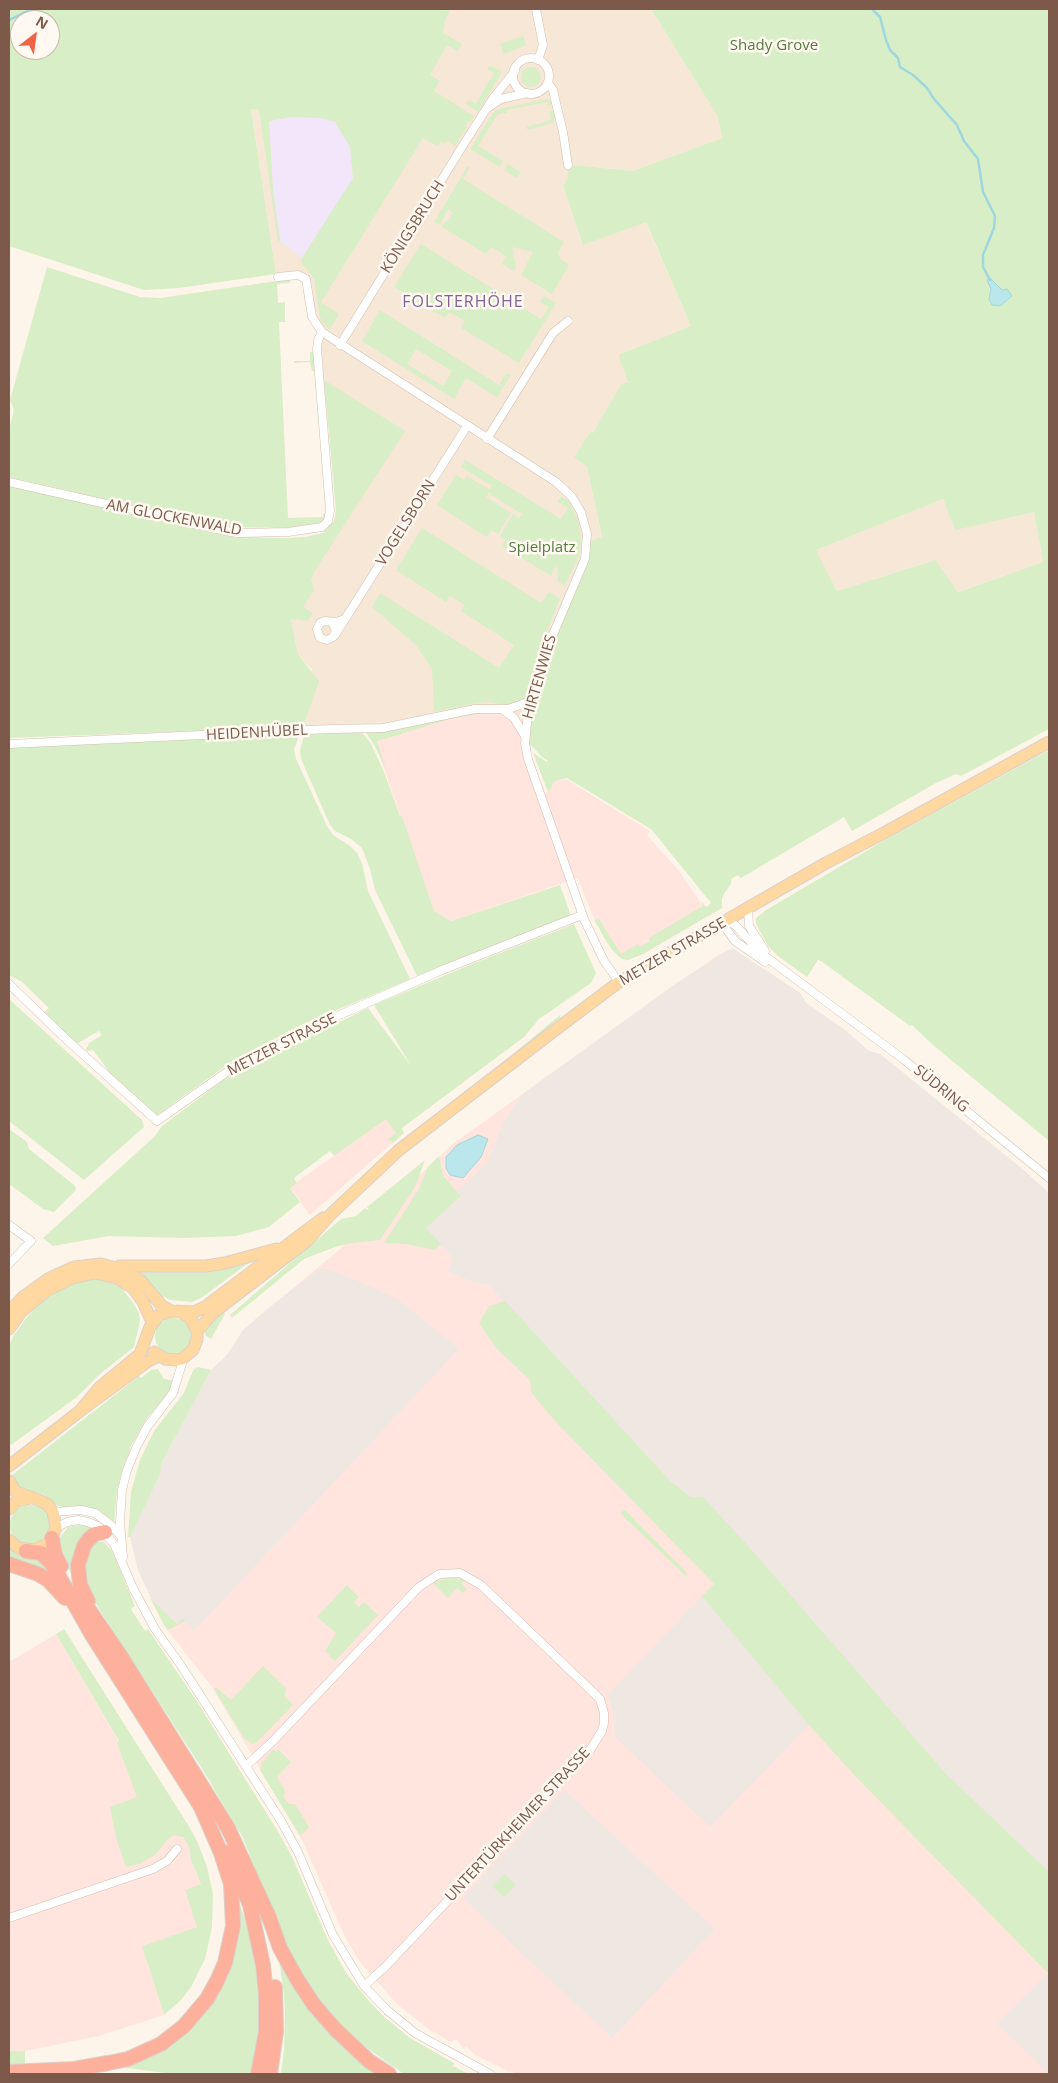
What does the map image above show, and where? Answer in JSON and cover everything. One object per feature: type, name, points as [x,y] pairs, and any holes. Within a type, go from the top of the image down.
[{"type":"highway","points":[[105,1532],[95,1534],[89,1539],[84,1546],[78,1565],[80,1585],[98,1620],[223,1820],[239,1849],[269,1917],[280,1948],[314,2005],[352,2046],[389,2074]]},
{"type":"highway","points":[[54,1533],[55,1555],[80,1597],[98,1620]]},
{"type":"highway","points":[[26,1551],[41,1553],[47,1558],[92,1635],[201,1807],[219,1832],[239,1874],[250,1905],[263,1965],[267,2011],[265,2045],[258,2074]]},
{"type":"highway","points":[[9,1564],[48,1580],[62,1593],[92,1635]]},
{"type":"highway","points":[[38,2072],[74,2069],[108,2063],[146,2051],[161,2044],[184,2026],[207,1999],[217,1981],[230,1946],[233,1926],[233,1905],[231,1884],[221,1853],[201,1807]]},
{"type":"highway","points":[[256,1890],[266,1931],[275,1992],[276,2032],[270,2074]]},
{"type":"highway","points":[[9,2072],[62,2074]]},
{"type":"main road","name":"METZER STRASSE","points":[[184,1357],[194,1348],[198,1339],[197,1330],[213,1313],[307,1242],[331,1214],[399,1150],[620,982],[826,863],[1049,742]]},
{"type":"main road","name":"METZER STRASSE","points":[[152,1322],[162,1313],[194,1312],[205,1307],[318,1221],[331,1214]]},
{"type":"main road","points":[[9,1312],[35,1287],[61,1272],[88,1264],[115,1266],[206,1266],[225,1263],[285,1246]]},
{"type":"main road","points":[[115,1266],[135,1276],[162,1306],[191,1319],[197,1330]]},
{"type":"main road","points":[[9,1329],[21,1312],[46,1291],[72,1278],[95,1273],[117,1278],[133,1288],[143,1302],[152,1322],[140,1354],[100,1387],[80,1411]]},
{"type":"main road","points":[[148,1334],[150,1345],[158,1356],[172,1360],[184,1357]]},
{"type":"main road","points":[[12,1464],[80,1411],[158,1356]]},
{"type":"main road","points":[[9,1481],[16,1492],[48,1505],[53,1512],[54,1533],[42,1548],[26,1551],[10,1542]]},
{"type":"main road","points":[[9,1505],[17,1501],[33,1498]]},
{"type":"street","points":[[536,9],[543,45],[538,60],[543,63],[549,72],[548,83],[555,96],[564,132],[568,165]]},
{"type":"street","name":"KÖNIGSBRUCH","points":[[340,345],[509,76],[522,61],[533,58],[538,60]]},
{"type":"street","points":[[514,71],[514,79],[517,86],[527,93]]},
{"type":"street","name":"KÖNIGSBRUCH","points":[[486,110],[501,99],[527,93],[537,93],[545,88],[548,83]]},
{"type":"street","points":[[278,277],[298,275],[306,279],[312,317],[322,332]]},
{"type":"street","points":[[487,439],[553,333],[568,321]]},
{"type":"street","name":"HIRTENWIES","points":[[322,332],[556,482],[576,503],[587,534],[585,559],[551,637],[532,699],[526,723],[528,759],[582,915],[604,961],[620,982]]},
{"type":"street","name":"AM GLOCKENWALD","points":[[9,482],[226,531],[240,533],[288,532],[322,527],[328,521],[330,510],[317,350],[318,340],[322,332]]},
{"type":"street","name":"VOGELSBORN","points":[[335,634],[467,426]]},
{"type":"street","points":[[332,622],[335,627],[335,634],[332,638],[326,640],[320,638],[317,633],[320,623],[345,619]]},
{"type":"street","name":"HEIDENHÜBEL","points":[[9,744],[332,728],[383,728],[475,709],[502,709],[523,704],[532,699]]},
{"type":"street","points":[[502,709],[514,718],[526,736]]},
{"type":"street","name":"SÜDRING","points":[[748,908],[749,926],[772,961]]},
{"type":"street","name":"METZER STRASSE","points":[[9,984],[66,1039],[157,1121],[237,1065],[320,1024],[442,970],[582,915]]},
{"type":"street","name":"SÜDRING","points":[[724,921],[736,926],[754,946],[772,961],[926,1076],[1049,1178]]},
{"type":"street","name":"SÜDRING","points":[[724,921],[735,941],[829,1004]]},
{"type":"street","points":[[9,1225],[31,1241],[9,1264]]},
{"type":"street","points":[[123,1561],[120,1535],[122,1490],[132,1457],[147,1427],[173,1393],[184,1357]]},
{"type":"street","points":[[53,1512],[81,1510],[95,1513],[120,1535]]},
{"type":"street","points":[[54,1533],[67,1522],[78,1520],[88,1522],[105,1532],[114,1544],[123,1561],[133,1588],[155,1629],[246,1766],[294,1845],[333,1935],[364,1986],[387,2010],[414,2033],[490,2074]]},
{"type":"street","name":"UNTERTÜRKHEIMER STRASSE","points":[[246,1766],[273,1741],[419,1587],[440,1574],[460,1573],[481,1585],[600,1699],[604,1723],[602,1731],[590,1750],[386,1966],[364,1986]]},
{"type":"street","points":[[9,1918],[153,1869],[167,1861],[177,1849]]},
{"type":"shaded area","points":[[370,9],[651,9],[718,117],[722,138],[633,171],[573,165],[568,171],[568,177],[563,186],[583,245],[645,221],[691,326],[618,355],[628,382],[592,434],[590,432],[575,459],[587,467],[602,538],[526,736],[383,728],[303,727],[312,670],[298,654],[291,619],[288,538],[306,537],[323,533],[334,521],[336,509],[327,401],[309,277],[303,273],[276,274],[251,109],[259,109]]},
{"type":"shaded area","points":[[291,117],[321,118],[335,122],[350,147],[353,178],[302,258],[280,241],[273,190],[269,121]]},
{"type":"shaded area","points":[[943,499],[955,529],[1034,512],[1043,562],[957,592],[934,560],[837,591],[815,550]]},
{"type":"shaded area","points":[[502,709],[526,736],[540,794],[548,792],[555,781],[566,779],[650,831],[647,835],[679,871],[709,915],[643,954],[628,960],[614,952],[606,941],[591,912],[578,878],[451,921],[434,911],[370,729]]},
{"type":"shaded area","points":[[732,948],[800,993],[806,1003],[845,1030],[869,1051],[880,1054],[1020,1167],[1049,1193],[1049,2074],[516,2074],[475,2055],[466,2046],[464,2049],[456,2039],[451,2042],[427,2028],[397,2004],[360,1962],[344,1935],[303,1842],[212,1687],[164,1626],[138,1570],[130,1537],[160,1475],[160,1469],[211,1370],[227,1355],[243,1330],[340,1249],[454,1143],[658,997],[718,955]]},
{"type":"shaded area","points":[[732,948],[800,993],[806,1003],[845,1030],[869,1051],[880,1054],[1020,1167],[1049,1193],[1049,1872],[945,1773],[749,1547],[703,1498],[691,1497],[670,1481],[489,1285],[471,1281],[448,1271],[453,1258],[425,1229],[461,1197],[457,1192],[488,1162],[503,1122],[524,1093],[678,982]]},
{"type":"shaded area","points":[[391,1115],[404,1133],[310,1215],[290,1187]]},
{"type":"shaded area","points":[[325,1268],[399,1300],[459,1349],[194,1631],[183,1619],[178,1624],[151,1598],[138,1570],[130,1537],[160,1475],[161,1464],[211,1370],[227,1355],[243,1330],[307,1278],[320,1269]]},
{"type":"shaded area","points":[[702,1596],[809,1725],[710,1827],[615,1737],[614,1715],[608,1694]]},
{"type":"shaded area","points":[[56,1634],[119,1742],[189,1847],[191,1860],[201,1884],[185,1891],[198,1927],[142,1946],[164,2015],[99,2036],[25,2051],[9,2051],[9,1662]]},
{"type":"shaded area","points":[[564,1790],[715,1929],[612,2038],[463,1898]]},
{"type":"shaded area","points":[[1049,1972],[1049,2074],[997,2024]]},
{"type":"green space","points":[[9,9],[449,9],[443,33],[462,44],[458,51],[447,45],[430,75],[440,81],[434,91],[474,116],[470,122],[468,121],[465,126],[467,127],[455,146],[448,141],[444,143],[441,141],[438,146],[423,138],[321,302],[339,314],[329,330],[320,318],[314,279],[301,262],[353,178],[350,147],[335,122],[321,118],[291,117],[269,121],[273,190],[280,241],[278,241],[259,109],[251,109],[276,274],[179,288],[144,290],[9,246]]},
{"type":"green space","name":"Shady Grove","points":[[651,9],[1049,9],[1049,729],[961,776],[956,774],[936,783],[852,831],[844,817],[741,878],[738,875],[731,879],[731,884],[722,899],[722,908],[643,954],[628,960],[622,959],[612,950],[594,920],[599,919],[621,954],[638,944],[640,947],[650,941],[649,938],[703,906],[701,900],[706,907],[711,903],[652,830],[567,778],[555,781],[548,792],[533,753],[548,761],[532,746],[525,743],[536,682],[588,542],[602,537],[587,467],[574,458],[590,432],[593,433],[621,385],[628,382],[618,355],[691,326],[646,222],[583,245],[563,186],[568,177],[568,171],[573,165],[633,171],[722,138],[718,117]],"holes":[[[943,499],[955,530],[1034,512],[1043,562],[958,592],[935,560],[837,591],[816,550]]]},
{"type":"green space","points":[[523,36],[526,45],[504,54],[500,44]]},
{"type":"green space","points":[[490,65],[502,72],[478,112],[466,104],[469,100],[476,104],[494,73],[487,69]]},
{"type":"green space","points":[[527,67],[535,67],[541,73],[541,81],[535,87],[527,87],[521,81],[521,73]]},
{"type":"green space","points":[[547,99],[552,101],[548,106],[547,102],[507,110],[505,114],[503,112],[497,115],[478,146],[503,161],[500,167],[470,149],[493,113],[498,109]]},
{"type":"green space","points":[[554,109],[556,116],[553,123],[528,130],[526,127],[551,120],[550,112]]},
{"type":"green space","points":[[507,164],[521,172],[517,178],[504,170]]},
{"type":"green space","points":[[468,166],[470,167],[463,179],[564,242],[558,253],[561,260],[569,265],[552,294],[521,275],[533,252],[512,247],[516,268],[514,271],[502,264],[506,256],[491,247],[486,254],[442,227],[453,212],[448,209],[440,225],[434,222]]},
{"type":"green space","points":[[421,244],[541,319],[549,307],[540,302],[544,296],[556,303],[519,363],[461,328],[465,321],[449,312],[445,318],[394,287]]},
{"type":"green space","points":[[47,267],[140,297],[160,298],[290,279],[290,283],[277,284],[278,303],[285,302],[285,322],[279,322],[288,518],[323,517],[323,514],[327,513],[325,519],[320,523],[287,528],[227,527],[9,477],[9,430],[14,410],[10,400]]},
{"type":"green space","points":[[380,310],[499,385],[507,373],[511,375],[497,397],[466,378],[454,399],[362,341]],"holes":[[[416,349],[452,371],[443,386],[407,364]]]},
{"type":"green space","points":[[314,351],[316,371],[312,371],[310,362],[294,363],[294,361],[310,361],[310,352]]},
{"type":"green space","points":[[324,380],[405,431],[314,572],[311,580],[314,590],[303,607],[313,613],[308,621],[291,619],[298,654],[319,681],[303,727],[9,738],[9,486],[225,535],[288,538],[306,537],[323,533],[334,521],[336,510]]},
{"type":"green space","name":"Spielplatz","points":[[465,460],[561,519],[568,508],[558,502],[561,496],[568,501],[578,519],[581,541],[579,556],[565,585],[558,582],[557,565],[551,576],[502,546],[506,540],[500,536],[513,514],[519,518],[522,514],[491,495],[490,491],[486,497],[511,513],[498,534],[491,530],[487,537],[437,505],[456,475],[464,480],[467,476],[490,490],[492,486],[461,467]]},
{"type":"green space","points":[[422,528],[541,603],[549,592],[560,598],[544,640],[526,700],[505,705],[490,702],[472,704],[434,712],[432,669],[416,645],[372,607],[380,593],[499,668],[514,645],[461,611],[465,605],[459,601],[450,596],[446,602],[396,570]]},
{"type":"green space","points":[[485,711],[489,712],[450,719],[377,741],[386,768],[364,730]]},
{"type":"green space","points":[[361,731],[371,744],[384,772],[400,816],[402,816],[434,911],[451,921],[560,885],[571,916],[417,976],[375,890],[362,848],[351,839],[335,831],[330,825],[301,759],[300,750],[305,733]]},
{"type":"green space","points":[[300,733],[294,750],[296,759],[327,826],[333,835],[349,845],[357,853],[362,863],[368,891],[410,979],[299,1026],[234,1060],[157,1115],[111,1074],[93,1050],[87,1051],[89,1043],[102,1035],[99,1031],[76,1044],[44,1012],[49,1008],[22,982],[9,975],[9,747]]},
{"type":"green space","points":[[1049,750],[1049,1141],[933,1045],[912,1025],[910,1026],[821,961],[818,960],[807,977],[778,956],[768,946],[756,924],[756,918],[766,910],[885,840]]},
{"type":"green space","points":[[574,924],[596,973],[591,983],[539,1019],[524,1037],[402,1128],[404,1133],[394,1142],[387,1140],[396,1133],[386,1119],[334,1156],[330,1151],[294,1178],[297,1183],[290,1188],[300,1202],[269,1227],[236,1236],[183,1238],[109,1236],[53,1246],[43,1238],[155,1136],[162,1126],[226,1078],[368,1008],[412,1067],[374,1005]]},
{"type":"green space","points":[[9,999],[142,1120],[144,1127],[84,1180],[9,1121]]},
{"type":"green space","points":[[560,1015],[561,1017],[525,1047],[402,1141],[507,1059]]},
{"type":"green space","points":[[9,1129],[27,1142],[29,1149],[76,1188],[54,1212],[43,1209],[9,1184]]},
{"type":"green space","points":[[439,1156],[443,1176],[461,1196],[426,1228],[441,1244],[435,1250],[406,1244],[384,1243],[419,1189],[428,1167]]},
{"type":"green space","points":[[425,1160],[415,1187],[380,1240],[335,1247],[304,1259],[232,1318],[230,1315],[341,1219],[356,1216],[365,1208],[369,1211],[367,1207]]},
{"type":"green space","points":[[254,1259],[201,1298],[192,1302],[171,1300],[162,1296],[157,1290],[155,1291],[138,1270]]},
{"type":"green space","points":[[93,1279],[112,1282],[121,1287],[134,1304],[139,1313],[140,1321],[134,1347],[99,1375],[77,1397],[11,1445],[9,1443],[9,1346],[14,1335],[27,1317],[43,1301],[63,1288],[77,1282]]},
{"type":"green space","points":[[505,1301],[670,1481],[691,1497],[703,1497],[749,1547],[945,1773],[1049,1872],[1048,1973],[858,1779],[809,1725],[702,1596],[714,1584],[554,1420],[531,1392],[530,1380],[496,1348],[479,1323],[489,1306]]},
{"type":"green space","points":[[223,1310],[225,1314],[211,1339],[205,1335],[205,1328]]},
{"type":"green space","points":[[173,1318],[180,1319],[186,1323],[190,1329],[190,1343],[186,1349],[180,1353],[173,1354],[166,1353],[160,1349],[156,1343],[155,1336],[156,1329],[160,1323],[166,1319]]},
{"type":"green space","points":[[198,1367],[211,1370],[161,1464],[160,1475],[130,1537],[128,1537],[131,1492],[140,1460],[154,1431],[184,1393],[194,1369]]},
{"type":"green space","points":[[158,1369],[164,1379],[174,1381],[167,1395],[147,1418],[131,1446],[117,1489],[114,1524],[84,1507],[56,1505],[45,1495],[21,1489],[15,1483],[11,1476],[139,1376],[141,1378],[151,1370]]},
{"type":"green space","points":[[34,1505],[41,1508],[47,1514],[50,1525],[49,1533],[41,1542],[34,1545],[26,1545],[19,1542],[11,1533],[10,1521],[13,1514],[22,1506]]},
{"type":"green space","points":[[625,1510],[686,1572],[687,1577],[620,1513]]},
{"type":"green space","points":[[82,1524],[94,1528],[74,1579],[58,1551],[59,1539],[68,1527]]},
{"type":"green space","points":[[104,1542],[112,1551],[135,1606],[131,1609],[145,1631],[148,1629],[198,1703],[280,1835],[293,1859],[327,1938],[346,1973],[383,2016],[410,2038],[454,2063],[453,2066],[468,2074],[404,2074],[354,2039],[327,2012],[315,1996],[286,1946],[243,1838],[203,1770],[92,1598],[83,1574],[83,1566],[92,1544]]},
{"type":"green space","points":[[9,1548],[39,1557],[61,1585],[9,1559]]},
{"type":"green space","points":[[449,1577],[465,1580],[461,1584],[467,1589],[463,1593],[457,1588],[448,1598],[433,1583]]},
{"type":"green space","points":[[347,1585],[359,1597],[354,1602],[359,1607],[364,1602],[378,1615],[335,1661],[325,1651],[336,1633],[317,1617]]},
{"type":"green space","points":[[150,1598],[177,1624],[183,1619],[185,1621],[170,1629],[166,1628]]},
{"type":"green space","points":[[64,1629],[190,1828],[207,1867],[213,1894],[212,1927],[205,1959],[191,1987],[181,2000],[164,2015],[142,1946],[197,1927],[185,1890],[201,1884],[191,1860],[189,1847],[183,1837],[174,1835],[169,1838],[155,1855],[139,1864],[126,1867],[116,1838],[110,1807],[137,1797],[117,1743],[119,1741],[56,1634]]},
{"type":"green space","points":[[263,1666],[286,1688],[285,1696],[293,1705],[256,1743],[252,1744],[244,1738],[214,1689],[216,1687],[231,1700]]},
{"type":"green space","points":[[273,1749],[276,1752],[278,1749],[291,1762],[277,1777],[285,1790],[284,1798],[289,1804],[295,1804],[309,1827],[300,1836],[260,1770],[262,1763]]},
{"type":"green space","points":[[504,1874],[516,1885],[504,1897],[492,1886]]},
{"type":"green space","points":[[239,1901],[250,1935],[260,1998],[260,2031],[251,2074],[173,2074],[127,2068],[127,2065],[188,2029],[238,1930]]},
{"type":"green space","points":[[279,1960],[298,1995],[330,2034],[348,2051],[379,2074],[281,2074],[285,2012]]},
{"type":"green space","points":[[9,2051],[25,2051],[25,2064],[9,2064]]},
{"type":"water","points":[[990,278],[1002,290],[1007,289],[1012,296],[1000,306],[992,305],[989,299],[991,289],[987,280]]},
{"type":"water","points":[[478,1135],[488,1139],[481,1157],[463,1178],[450,1175],[446,1168],[446,1157],[457,1145]]},
{"type":"waterway","points":[[9,20],[32,9]]},
{"type":"waterway","points":[[872,9],[880,17],[886,40],[890,50],[898,58],[900,67],[913,75],[927,88],[957,125],[964,141],[978,159],[983,192],[995,216],[994,228],[983,255],[983,267],[990,280]]},
{"type":"district","name":"FOLSTERHÖHE","points":[[463,302]]}]
